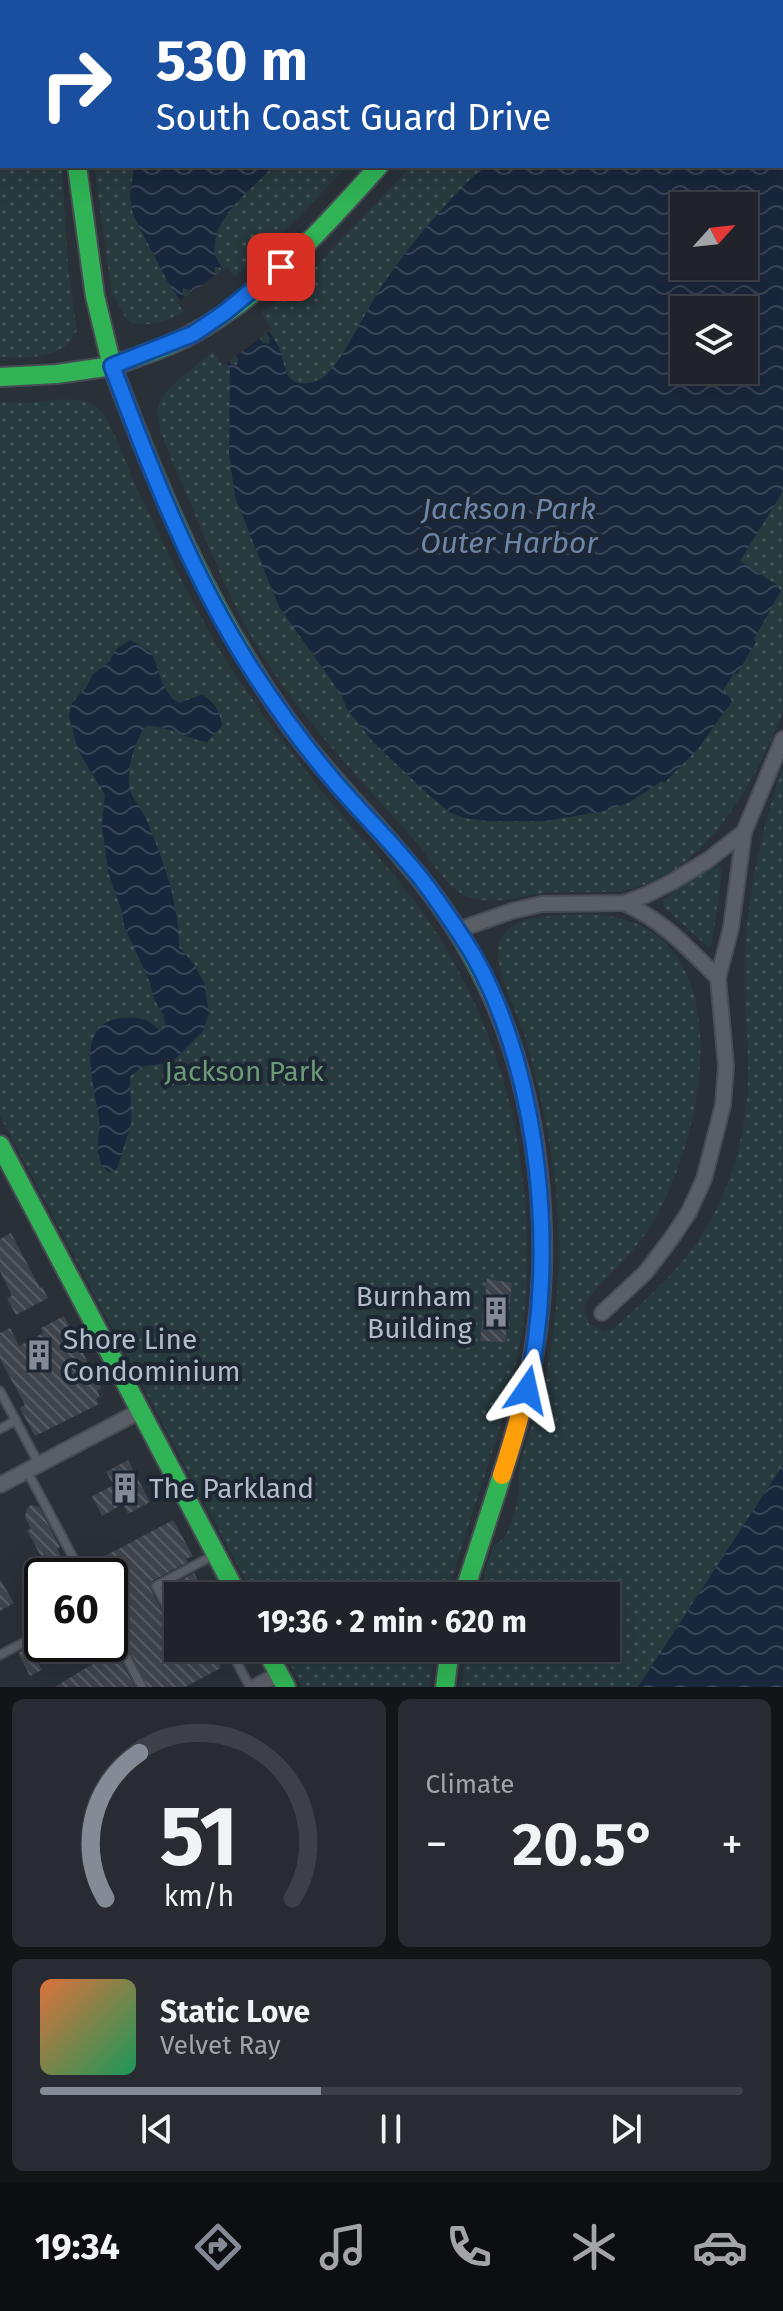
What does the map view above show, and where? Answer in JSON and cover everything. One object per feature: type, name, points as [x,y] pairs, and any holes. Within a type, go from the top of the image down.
[{"type":"main road","points":[[77,168],[95,296],[112,366],[207,591],[253,671],[330,777],[427,886],[458,930],[477,961],[515,1063],[531,1129],[539,1186],[539,1311],[532,1366],[521,1414],[467,1582]]},
{"type":"main road","points":[[0,377],[65,375],[112,366],[193,334],[255,290],[317,232],[377,168]]},
{"type":"main road","points":[[1,1149],[231,1582]]},
{"type":"main road","points":[[272,1662],[282,1680]]},
{"type":"main road","points":[[445,1687],[448,1662]]},
{"type":"street","points":[[602,1313],[645,1273],[662,1251],[689,1212],[704,1179],[723,1105],[726,1066],[718,978],[731,928],[744,832],[783,739]]},
{"type":"street","points":[[624,903],[672,882],[708,860],[744,832]]},
{"type":"street","points":[[458,930],[542,904],[581,901],[624,903],[650,915],[669,929],[718,978]]},
{"type":"street","points":[[0,1485],[140,1411]]},
{"type":"street","points":[[252,1687],[282,1680]]},
{"type":"lane","points":[[0,1391],[16,1420],[33,1468],[75,1558]]},
{"type":"lane","points":[[0,1429],[16,1420]]},
{"type":"lane","points":[[164,1601],[156,1586],[216,1554]]},
{"type":"lane","points":[[0,1655],[24,1642]]},
{"type":"lane","points":[[128,1661],[142,1687]]},
{"type":"lane","points":[[237,1662],[252,1687]]},
{"type":"green space","points":[[0,168],[62,168],[68,267],[77,330],[71,340],[54,352],[33,357],[0,357]]},
{"type":"green space","points":[[94,168],[345,168],[244,269],[180,314],[151,324],[127,320],[112,294]]},
{"type":"green space","name":"Jackson Park Outer Harbor","points":[[409,168],[783,168],[783,712],[743,793],[706,843],[658,879],[620,891],[556,892],[492,901],[462,894],[448,883],[290,695],[248,630],[214,559],[160,426],[159,404],[179,379],[307,276]]},
{"type":"green space","name":"Jackson Park","points":[[66,399],[83,401],[91,403],[104,415],[139,493],[218,647],[286,746],[416,903],[472,997],[499,1065],[517,1136],[522,1172],[527,1238],[525,1305],[519,1348],[504,1411],[451,1582],[247,1582],[0,1116],[0,402]]},
{"type":"green space","points":[[783,768],[783,1465],[638,1687],[461,1687],[465,1662],[620,1662],[620,1582],[483,1582],[491,1552],[506,1535],[516,1507],[521,1461],[549,1360],[558,1279],[557,1198],[551,1155],[531,1056],[498,959],[501,938],[517,924],[539,917],[572,915],[625,920],[662,940],[686,973],[698,1014],[700,1061],[694,1109],[682,1156],[666,1197],[647,1232],[592,1295],[584,1309],[589,1324],[604,1331],[614,1328],[636,1309],[686,1257],[708,1225],[729,1181],[742,1134],[748,1085],[745,966],[749,906],[757,858]]},
{"type":"green space","points":[[713,864],[718,864],[722,873],[712,944],[708,947],[665,908],[662,900]]},
{"type":"green space","points":[[289,1662],[433,1662],[429,1687],[302,1687]]},
{"type":"water","name":"Jackson Park Outer Harbor","points":[[134,168],[271,168],[225,217],[215,242],[215,256],[271,334],[289,377],[296,382],[319,380],[332,369],[404,255],[482,168],[783,168],[783,491],[740,561],[777,585],[781,591],[754,639],[756,642],[737,674],[734,673],[723,690],[732,701],[697,750],[664,783],[662,781],[630,802],[605,811],[545,821],[464,818],[451,813],[429,795],[373,742],[347,709],[341,694],[279,607],[235,497],[229,454],[230,369],[170,286],[133,215],[130,196]],"holes":[[[215,267],[221,268],[270,338],[269,344],[263,343],[215,273]],[[183,288],[189,290],[238,359],[237,365],[231,364],[183,295]]]},
{"type":"water","points":[[130,640],[151,652],[173,699],[179,703],[201,695],[205,697],[216,707],[222,726],[207,742],[160,727],[146,726],[133,754],[129,771],[130,791],[146,819],[158,850],[173,898],[179,947],[194,964],[204,983],[209,1013],[203,1031],[171,1063],[144,1066],[130,1076],[131,1123],[117,1169],[109,1172],[98,1155],[99,1119],[90,1059],[96,1032],[106,1023],[122,1018],[143,1019],[161,1031],[165,1026],[164,1016],[124,926],[108,871],[102,825],[105,795],[78,750],[69,716],[72,703],[86,688],[93,674],[110,661],[115,650]]},
{"type":"water","points":[[783,1465],[783,1687],[638,1687]]},
{"type":"pier","points":[[227,267],[272,329],[232,359],[188,295]]},
{"type":"pier","points":[[188,295],[232,359],[223,366],[177,302]]},
{"type":"building","points":[[11,1233],[48,1298],[16,1315],[7,1298],[12,1296],[0,1271],[0,1239]]},
{"type":"building","name":"Burnham Building","points":[[487,1279],[512,1283],[505,1342],[480,1341]]},
{"type":"building","points":[[64,1316],[101,1388],[97,1391],[100,1397],[96,1399],[99,1404],[35,1436],[20,1408],[25,1405],[0,1359],[0,1333],[10,1328],[19,1346],[43,1333],[41,1328]]},
{"type":"building","name":"The Parkland","points":[[128,1460],[150,1502],[128,1514],[123,1504],[102,1516],[92,1496],[114,1485],[106,1472]]},
{"type":"building","points":[[31,1505],[39,1507],[60,1547],[57,1549],[62,1558],[41,1556],[27,1531],[31,1529],[25,1517]]},
{"type":"building","points":[[173,1520],[193,1556],[186,1559],[188,1562],[152,1581],[150,1588],[164,1612],[164,1662],[218,1662],[221,1668],[185,1687],[148,1687],[128,1648],[128,1558],[101,1558]]},
{"type":"building","points":[[194,1573],[199,1582],[178,1582]]},
{"type":"building","points":[[0,1579],[14,1603],[0,1611]]},
{"type":"building","points":[[24,1650],[24,1662],[40,1662],[42,1670],[30,1676],[18,1653]]},
{"type":"building","points":[[97,1662],[121,1662],[135,1687],[55,1687]]},
{"type":"traffic: fast","points":[[0,377],[57,374],[112,366],[95,296],[77,168]]},
{"type":"traffic: fast","points":[[377,168],[292,258],[245,300],[182,339],[112,366],[169,508],[237,643],[306,746],[441,905],[490,991]]},
{"type":"traffic: fast","points":[[0,1145],[231,1582]]},
{"type":"traffic: fast","points":[[468,1582],[502,1475]]},
{"type":"traffic: fast","points":[[273,1662],[286,1687]]},
{"type":"traffic: fast","points":[[445,1687],[448,1662]]},
{"type":"traffic: slow","points":[[490,991],[520,1076],[538,1168],[541,1215],[540,1307],[534,1351],[502,1475]]},
{"type":"place","name":"Burnham Building","points":[[496,1312]]},
{"type":"place","name":"Shore Line Condominium","points":[[39,1355]]},
{"type":"place","name":"The Parkland","points":[[125,1488]]},
{"type":"route","points":[[281,267],[255,290],[193,334],[112,366],[168,505],[207,591],[253,671],[330,777],[427,886],[477,961],[498,1011],[531,1129],[539,1186],[539,1311],[527,1390]]}]
